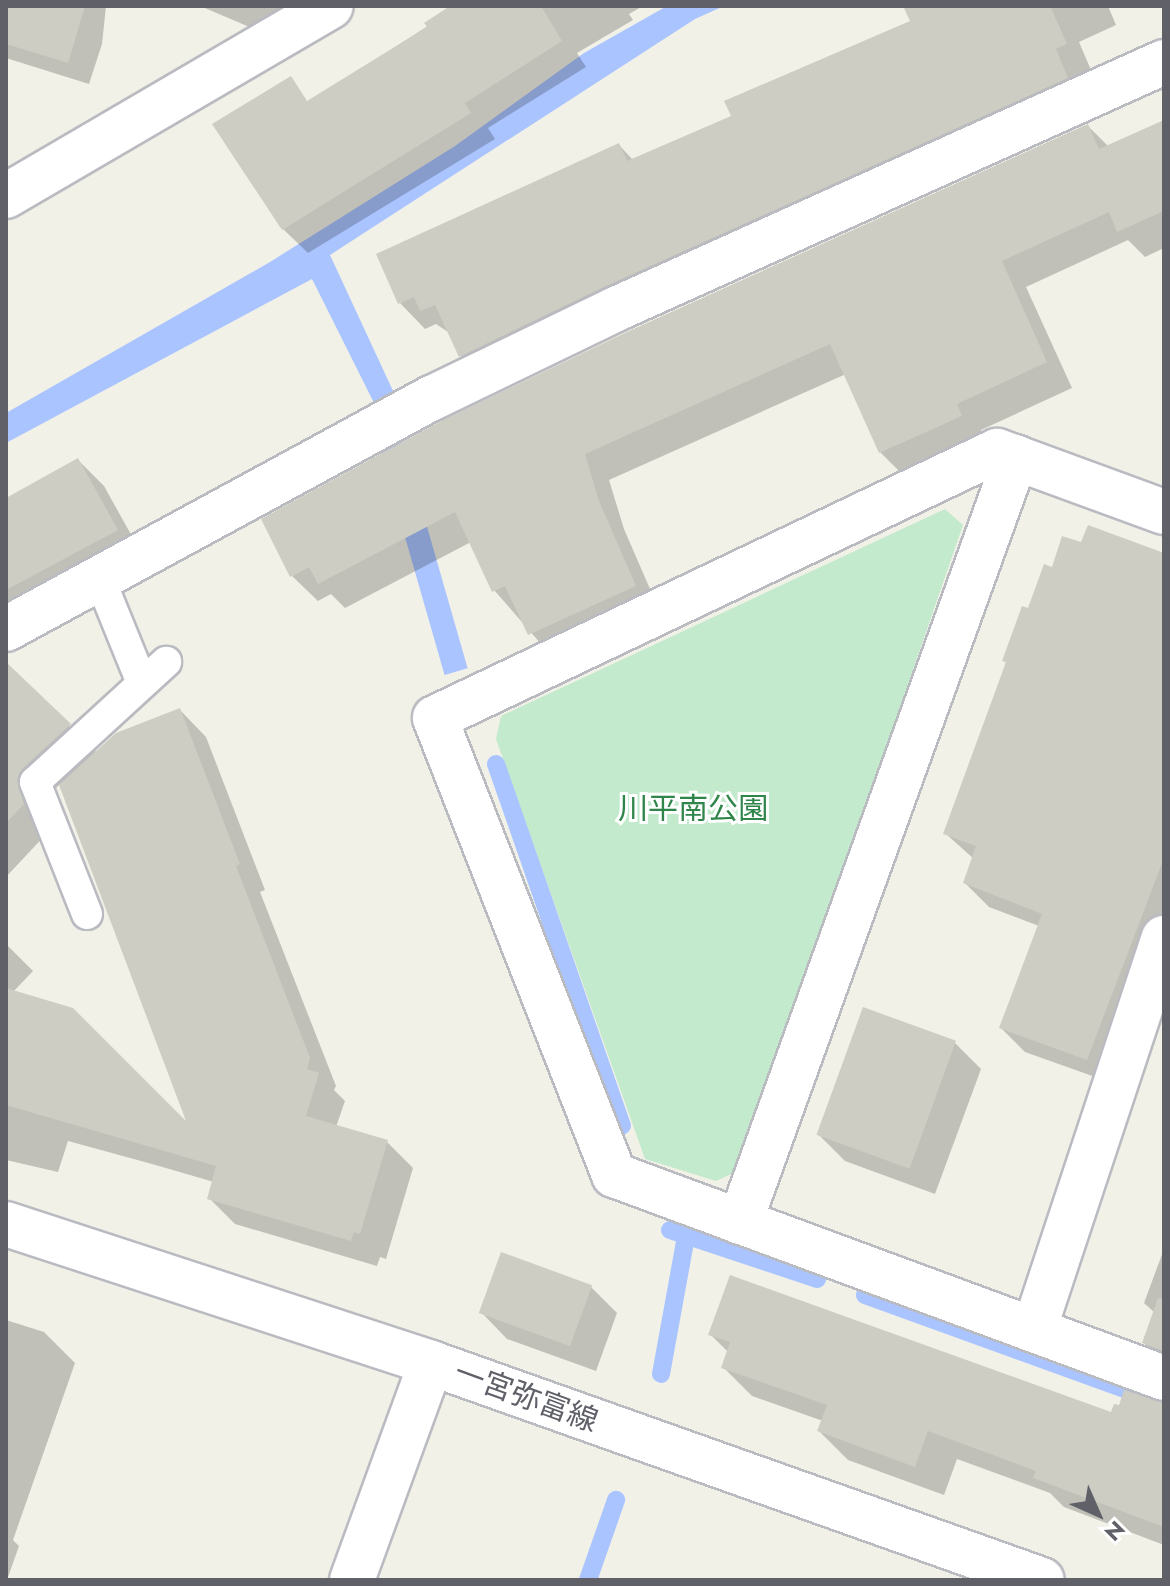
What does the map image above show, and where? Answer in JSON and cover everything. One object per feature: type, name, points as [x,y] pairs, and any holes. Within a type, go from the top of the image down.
[{"type":"street","points":[[6,196],[331,6]]},
{"type":"street","points":[[6,629],[432,398],[616,309],[1164,62]]},
{"type":"street","points":[[1164,512],[997,451],[435,718],[614,1175],[1164,1378]]},
{"type":"street","points":[[740,1222],[1016,457]]},
{"type":"street","points":[[1034,1330],[1164,938]]},
{"type":"street","name":"一宮弥富線","points":[[6,1224],[431,1363],[1042,1580]]},
{"type":"street","points":[[352,1580],[431,1363]]},
{"type":"lane","points":[[99,577],[142,683]]},
{"type":"lane","points":[[87,914],[35,782],[166,662]]},
{"type":"green space","name":"川平南公園","points":[[945,509],[963,525],[740,1170],[716,1181],[645,1159],[496,739],[501,716]]},
{"type":"water","points":[[667,6],[724,6],[695,19],[330,255],[394,393],[375,405],[312,279],[6,443],[6,413],[270,262],[455,146],[584,53]]},
{"type":"water","points":[[399,429],[468,668],[445,675],[376,436]]},
{"type":"building","points":[[6,6],[85,6],[68,63],[6,44]]},
{"type":"building","points":[[450,6],[541,6],[562,41],[465,103],[471,113],[282,230],[212,124],[291,76],[307,101],[427,27],[424,23]]},
{"type":"building","points":[[903,6],[1050,6],[1067,44],[1056,49],[1068,78],[606,286],[459,357],[435,305],[420,311],[414,297],[398,304],[376,254],[619,143],[627,161],[731,116],[724,101],[910,21]]},
{"type":"building","points":[[1164,120],[1164,211],[1117,232],[1109,212],[1002,261],[1047,362],[957,404],[962,416],[879,453],[830,344],[585,454],[599,501],[636,586],[528,635],[505,586],[492,592],[455,512],[318,584],[309,567],[290,577],[261,519],[443,420],[627,332],[1088,124],[1099,149]]},
{"type":"building","points":[[78,458],[118,530],[6,590],[6,498]]},
{"type":"building","points":[[1088,525],[1164,553],[1164,858],[1087,1060],[999,1028],[1042,914],[963,883],[976,846],[943,834],[1006,662],[1002,661],[1022,606],[1028,608],[1044,564],[1052,567],[1062,536],[1081,542]]},
{"type":"building","points":[[6,662],[71,724],[22,769],[17,779],[24,804],[6,823]]},
{"type":"building","points":[[180,708],[240,864],[236,866],[310,1058],[307,1069],[319,1073],[306,1116],[388,1140],[360,1234],[354,1232],[351,1241],[207,1199],[216,1166],[6,1105],[6,988],[73,1008],[186,1121],[59,785],[116,733]]},
{"type":"building","points":[[863,1007],[956,1041],[910,1169],[816,1135]]},
{"type":"building","points":[[501,1252],[592,1285],[570,1346],[479,1313]]},
{"type":"building","points":[[730,1275],[1111,1412],[1114,1404],[1119,1405],[1124,1390],[1164,1402],[1164,1527],[1033,1478],[1036,1471],[928,1431],[915,1467],[817,1431],[827,1405],[721,1368],[730,1342],[708,1335]]},
{"type":"building","points":[[1158,1298],[1164,1299],[1164,1351],[1142,1343]]},
{"type":"waterway","points":[[496,764],[622,1126]]},
{"type":"waterway","points":[[670,1230],[817,1279]]},
{"type":"waterway","points":[[661,1374],[686,1236]]},
{"type":"waterway","points":[[865,1295],[1164,1403]]},
{"type":"waterway","points":[[588,1580],[616,1500]]}]
